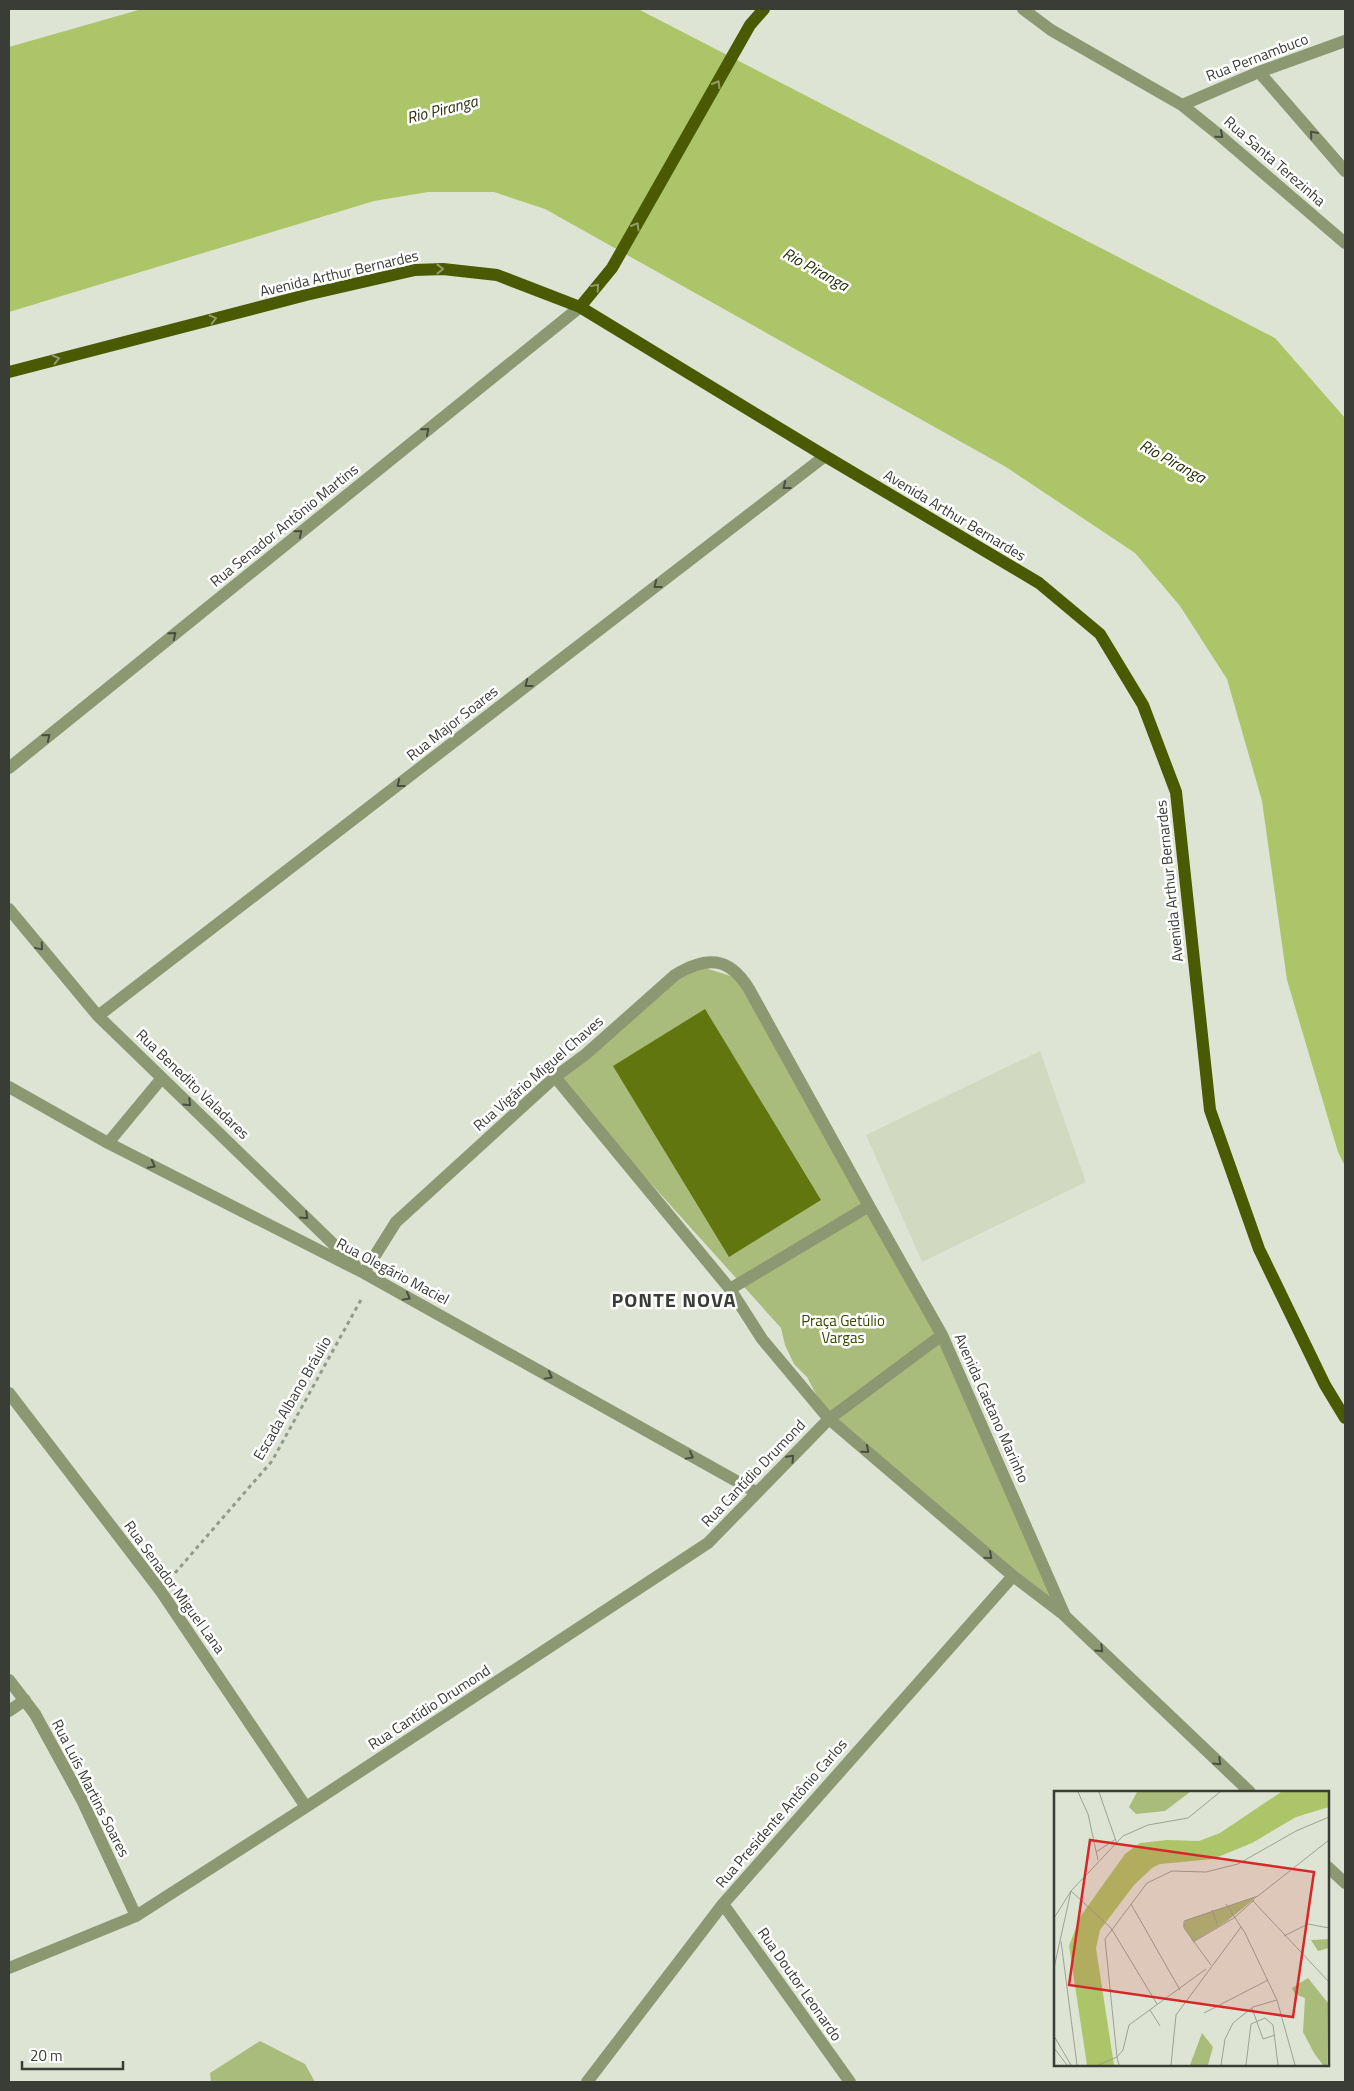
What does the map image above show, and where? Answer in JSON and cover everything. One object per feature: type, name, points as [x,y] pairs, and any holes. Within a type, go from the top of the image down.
[{"type":"main road","points":[[580,307],[612,268],[750,25],[764,9]]},
{"type":"main road","name":"Avenida Arthur Bernardes","points":[[9,372],[306,295],[415,270],[444,269],[497,275],[580,307],[824,456],[1039,583],[1100,634],[1142,705],[1176,792],[1210,1110],[1259,1249],[1325,1385],[1345,1418]]},
{"type":"street","name":"Rua Santa Terezinha","points":[[1023,9],[1050,30],[1182,105],[1345,243]]},
{"type":"street","name":"Rua Pernambuco","points":[[1182,105],[1259,72],[1345,40]]},
{"type":"street","points":[[1259,72],[1345,170]]},
{"type":"street","name":"Rua Senador Antônio Martins","points":[[9,768],[580,307]]},
{"type":"street","name":"Rua Major Soares","points":[[98,1016],[824,456]]},
{"type":"street","name":"Rua Benedito Valadares","points":[[9,909],[98,1016],[368,1276]]},
{"type":"street","name":"Rua Vigário Miguel Chaves","points":[[368,1276],[396,1222],[555,1077],[586,1054],[674,975],[686,968],[704,962],[724,963],[738,973],[753,996]]},
{"type":"street","name":"Avenida Caetano Marinho","points":[[753,996],[868,1206],[942,1334],[1065,1616],[1249,1791]]},
{"type":"street","points":[[555,1077],[730,1289],[762,1340],[829,1418],[1012,1576],[1065,1616]]},
{"type":"street","points":[[108,1143],[162,1078]]},
{"type":"street","name":"Rua Olegário Maciel","points":[[9,1088],[108,1143],[368,1276],[756,1492]]},
{"type":"street","points":[[730,1289],[868,1206]]},
{"type":"street","name":"Rua Cantídio Drumond","points":[[9,1968],[136,1916],[306,1807],[708,1543],[829,1418],[942,1334]]},
{"type":"street","name":"Rua Senador Miguel Lana","points":[[9,1393],[160,1590],[306,1807]]},
{"type":"street","name":"Rua Presidente Antônio Carlos","points":[[587,2082],[723,1904],[1012,1576]]},
{"type":"street","name":"Rua Luís Martins Soares","points":[[9,1680],[35,1714],[82,1800],[136,1916]]},
{"type":"street","points":[[9,1711],[25,1700]]},
{"type":"street","points":[[1329,1868],[1345,1883]]},
{"type":"street","name":"Rua Doutor Leonardo","points":[[723,1904],[850,2082]]},
{"type":"path","name":"Escada Albano Bráulio","points":[[160,1590],[272,1461],[368,1276]]},
{"type":"shaded area","points":[[1040,1051],[1086,1182],[922,1262],[866,1135]]},
{"type":"green space","name":"Praça Getúlio Vargas","points":[[695,965],[744,980],[942,1335],[1065,1616],[829,1419],[807,1377],[794,1364],[785,1345],[781,1328],[555,1077]]},
{"type":"green space","points":[[260,2041],[305,2064],[315,2082],[211,2082],[210,2073]]},
{"type":"water","name":"Rio Piranga","points":[[142,9],[638,9],[1275,338],[1345,418],[1345,1166],[1338,1152],[1287,980],[1262,801],[1227,679],[1180,606],[1135,553],[1006,467],[545,209],[494,192],[428,192],[374,201],[9,312],[9,47]]},
{"type":"building","points":[[705,1009],[821,1200],[729,1257],[613,1066]]},
{"type":"district","name":"PONTE NOVA","points":[[674,1299]]}]
